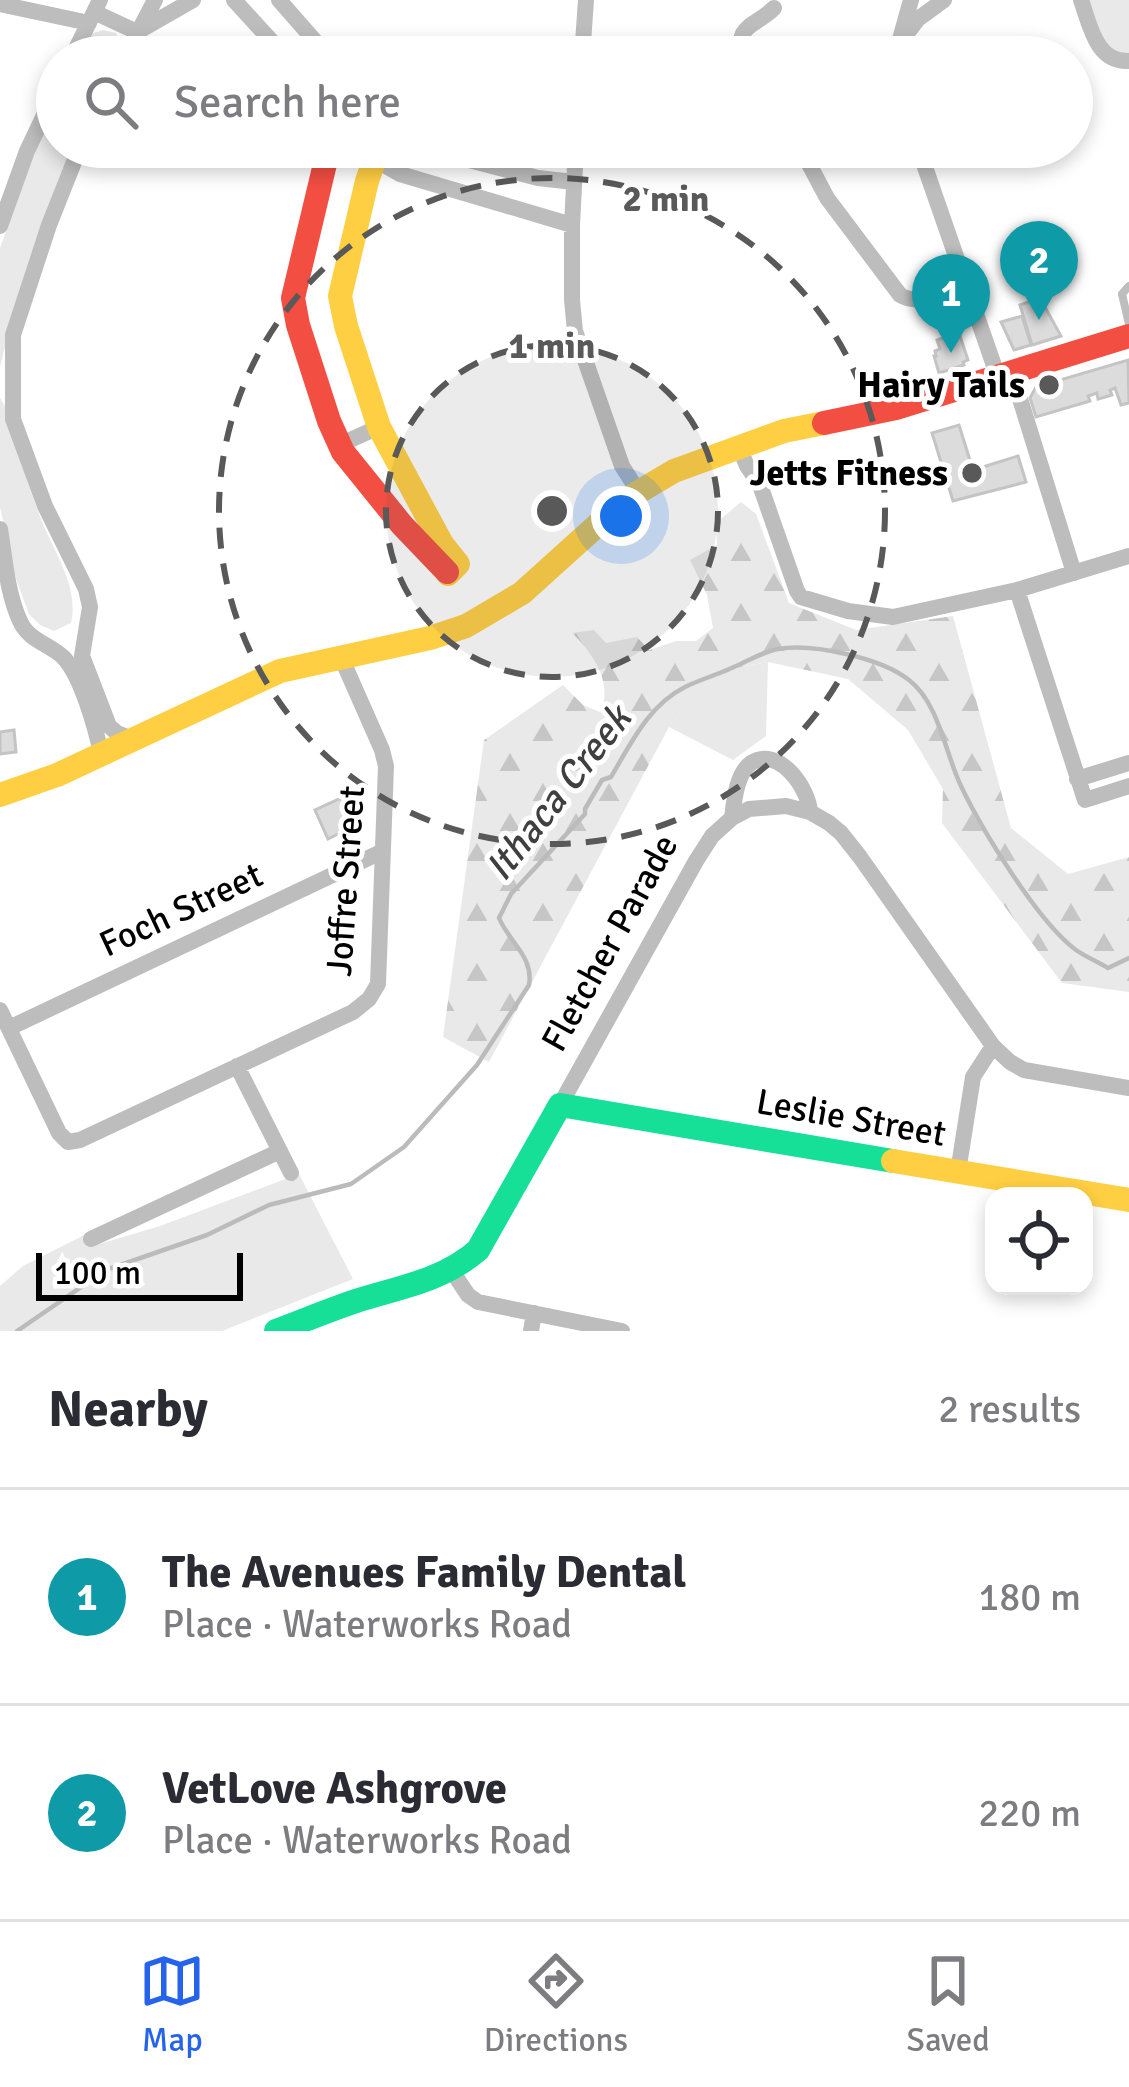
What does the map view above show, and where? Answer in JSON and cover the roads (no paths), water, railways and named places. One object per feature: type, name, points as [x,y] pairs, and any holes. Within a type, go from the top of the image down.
[{"type":"street","points":[[135,36],[155,0]]},
{"type":"street","points":[[137,32],[193,0]]},
{"type":"street","points":[[234,0],[267,36]]},
{"type":"street","points":[[279,0],[311,36]]},
{"type":"street","points":[[583,36],[586,0]]},
{"type":"street","points":[[901,36],[911,0]]},
{"type":"street","points":[[907,36],[918,19],[944,0]]},
{"type":"street","points":[[1081,0],[1101,49],[1112,60],[1129,61]]},
{"type":"street","points":[[0,4],[94,12],[137,32]]},
{"type":"street","points":[[740,36],[774,8]]},
{"type":"street","points":[[0,226],[36,133]]},
{"type":"street","points":[[72,168],[14,335],[6,383],[45,506],[90,604],[82,656],[100,754]]},
{"type":"street","points":[[324,168],[293,298],[298,325],[340,446],[356,469],[424,533],[379,427],[340,296],[369,168]]},
{"type":"street","points":[[397,168],[410,177],[572,225]]},
{"type":"street","points":[[499,168],[574,182]]},
{"type":"street","points":[[575,168],[575,332],[622,466],[638,491]]},
{"type":"street","points":[[811,168],[827,198],[906,300],[919,301],[966,285]]},
{"type":"street","points":[[925,168],[966,285],[1005,375],[1073,573]]},
{"type":"street","points":[[0,795],[39,782],[268,676],[466,626],[536,581],[638,491],[674,471],[800,427],[896,408],[1129,337]]},
{"type":"street","points":[[340,446],[379,427]]},
{"type":"street","points":[[739,447],[760,485],[797,591],[801,597],[848,611],[893,617],[951,607],[1129,556]]},
{"type":"street","points":[[0,529],[20,622],[63,658],[110,728],[132,739]]},
{"type":"street","points":[[1017,590],[1084,800],[1129,786]]},
{"type":"street","points":[[30,634],[46,642],[67,641],[78,635],[86,620]]},
{"type":"street","name":"Joffre Street","points":[[9,1028],[59,1133],[68,1142],[353,1012],[369,999],[378,984],[386,759],[341,657]]},
{"type":"street","points":[[732,818],[741,778],[752,763],[774,761],[796,776],[810,802],[810,812],[841,832],[993,1046],[1010,1063],[1024,1070],[1129,1088]]},
{"type":"street","points":[[1077,779],[1129,764]]},
{"type":"street","name":"Fletcher Parade","points":[[276,1331],[425,1283],[452,1271],[478,1250],[712,836],[749,809],[785,806],[810,812]]},
{"type":"street","name":"Foch Street","points":[[9,1028],[381,852]]},
{"type":"street","points":[[0,1010],[9,1028]]},
{"type":"street","points":[[958,1172],[973,1077],[993,1046]]},
{"type":"street","points":[[237,1066],[291,1173]]},
{"type":"street","name":"Leslie Street","points":[[560,1105],[1129,1200]]},
{"type":"street","points":[[91,1239],[280,1151]]},
{"type":"street","points":[[452,1271],[478,1302],[533,1322],[622,1331]]},
{"type":"lane","points":[[1129,286],[1122,297],[1129,324]]},
{"type":"waterway","name":"Ithaca Creek","points":[[17,1331],[106,1270],[207,1235],[269,1205],[351,1184],[404,1147],[477,1065],[529,985],[528,966],[499,918],[511,894],[585,814],[602,780],[611,777],[661,704],[685,687],[767,652],[809,648],[846,654],[909,680],[928,702],[982,826],[1045,919],[1076,950],[1108,968],[1129,958]]},
{"type":"place","name":"VetLove Ashgrove","points":[[1039,320]]},
{"type":"place","name":"The Avenues Family Dental","points":[[951,353]]},
{"type":"place","name":"Hairy Tails","points":[[1049,385]]},
{"type":"place","name":"Jetts Fitness","points":[[972,473]]}]
